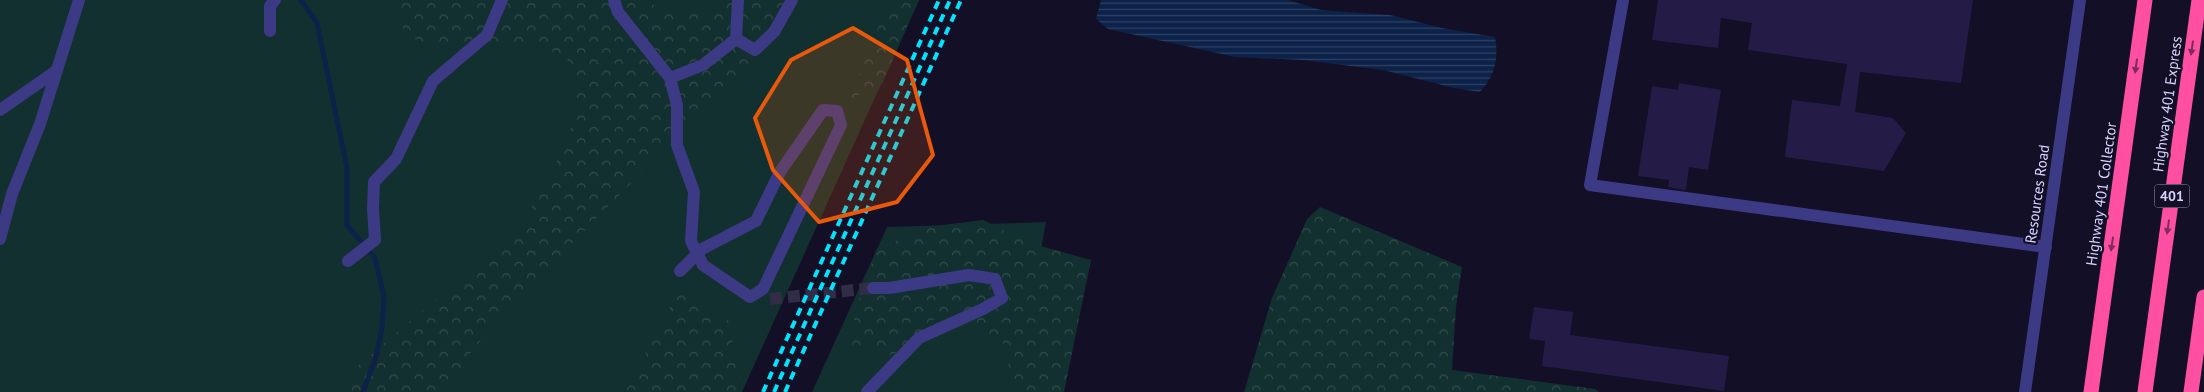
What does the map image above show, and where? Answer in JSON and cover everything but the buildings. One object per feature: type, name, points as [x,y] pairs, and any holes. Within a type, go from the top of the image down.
[{"type":"highway","name":"Highway 401 Collector","points":[[2091,392],[2145,0]]},
{"type":"highway","name":"Highway 401 Express","points":[[2145,392],[2199,0]]},
{"type":"highway","points":[[2191,392],[2204,297]]},
{"type":"street","points":[[0,240],[12,194],[40,124],[79,0]]},
{"type":"street","points":[[270,31],[270,6],[275,0]]},
{"type":"street","points":[[348,261],[376,240],[373,209],[374,182],[396,159],[433,81],[487,35],[502,0]]},
{"type":"street","points":[[614,0],[618,12],[670,78],[677,105],[677,145],[694,192],[691,241],[703,266],[750,297],[770,299]]},
{"type":"street","points":[[670,78],[703,65],[736,39],[738,0]]},
{"type":"street","points":[[736,39],[755,50],[774,32],[792,0]]},
{"type":"street","points":[[1623,0],[1590,185],[2046,247]]},
{"type":"street","name":"Resources Road","points":[[2025,392],[2080,0]]},
{"type":"street","points":[[0,110],[56,71]]},
{"type":"street","points":[[680,271],[697,253],[756,221],[780,172],[824,110],[837,112],[841,125],[824,165],[763,289],[750,297]]},
{"type":"street","points":[[866,392],[919,338],[983,310],[1002,298],[995,279],[969,275],[889,288],[874,288]]},
{"type":"highlighted area","points":[[853,28],[907,60],[933,155],[897,202],[819,222],[773,170],[755,118],[791,60]]},
{"type":"green space","points":[[0,0],[919,0],[742,392],[0,392]]},
{"type":"green space","points":[[394,0],[645,0],[667,12],[708,9],[722,0],[785,0],[765,46],[503,314],[467,357],[446,392],[340,392],[357,367],[519,227],[549,179],[576,117],[576,79],[566,57],[536,45],[455,47],[418,41],[403,29]]},
{"type":"green space","points":[[891,0],[919,0],[882,84],[850,99],[877,30]]},
{"type":"green space","points":[[1320,207],[1462,267],[1456,307],[1452,370],[1595,389],[1599,392],[1244,392],[1272,298],[1307,219]]},
{"type":"green space","points":[[983,220],[1030,243],[1091,260],[1064,392],[1016,392],[1002,341],[968,321],[938,315],[904,349],[888,356],[852,347],[855,312],[876,250],[927,227]]},
{"type":"green space","points":[[1046,222],[1022,357],[1019,392],[812,392],[887,227]]},
{"type":"green space","points":[[681,286],[707,310],[728,319],[741,384],[739,392],[625,392]]},
{"type":"water","points":[[1101,0],[1288,0],[1321,10],[1390,15],[1442,28],[1495,37],[1495,66],[1489,80],[1480,92],[1454,88],[1383,70],[1303,60],[1235,57],[1108,29],[1096,19]]},
{"type":"waterway","points":[[301,0],[317,23],[347,168],[347,225],[375,258],[384,297],[382,328],[376,357],[363,392]]},
{"type":"tunnel","points":[[770,299],[873,288]]},
{"type":"railway","points":[[763,392],[939,0]]},
{"type":"railway","points":[[774,392],[950,0]]},
{"type":"railway","points":[[785,392],[961,0]]}]
